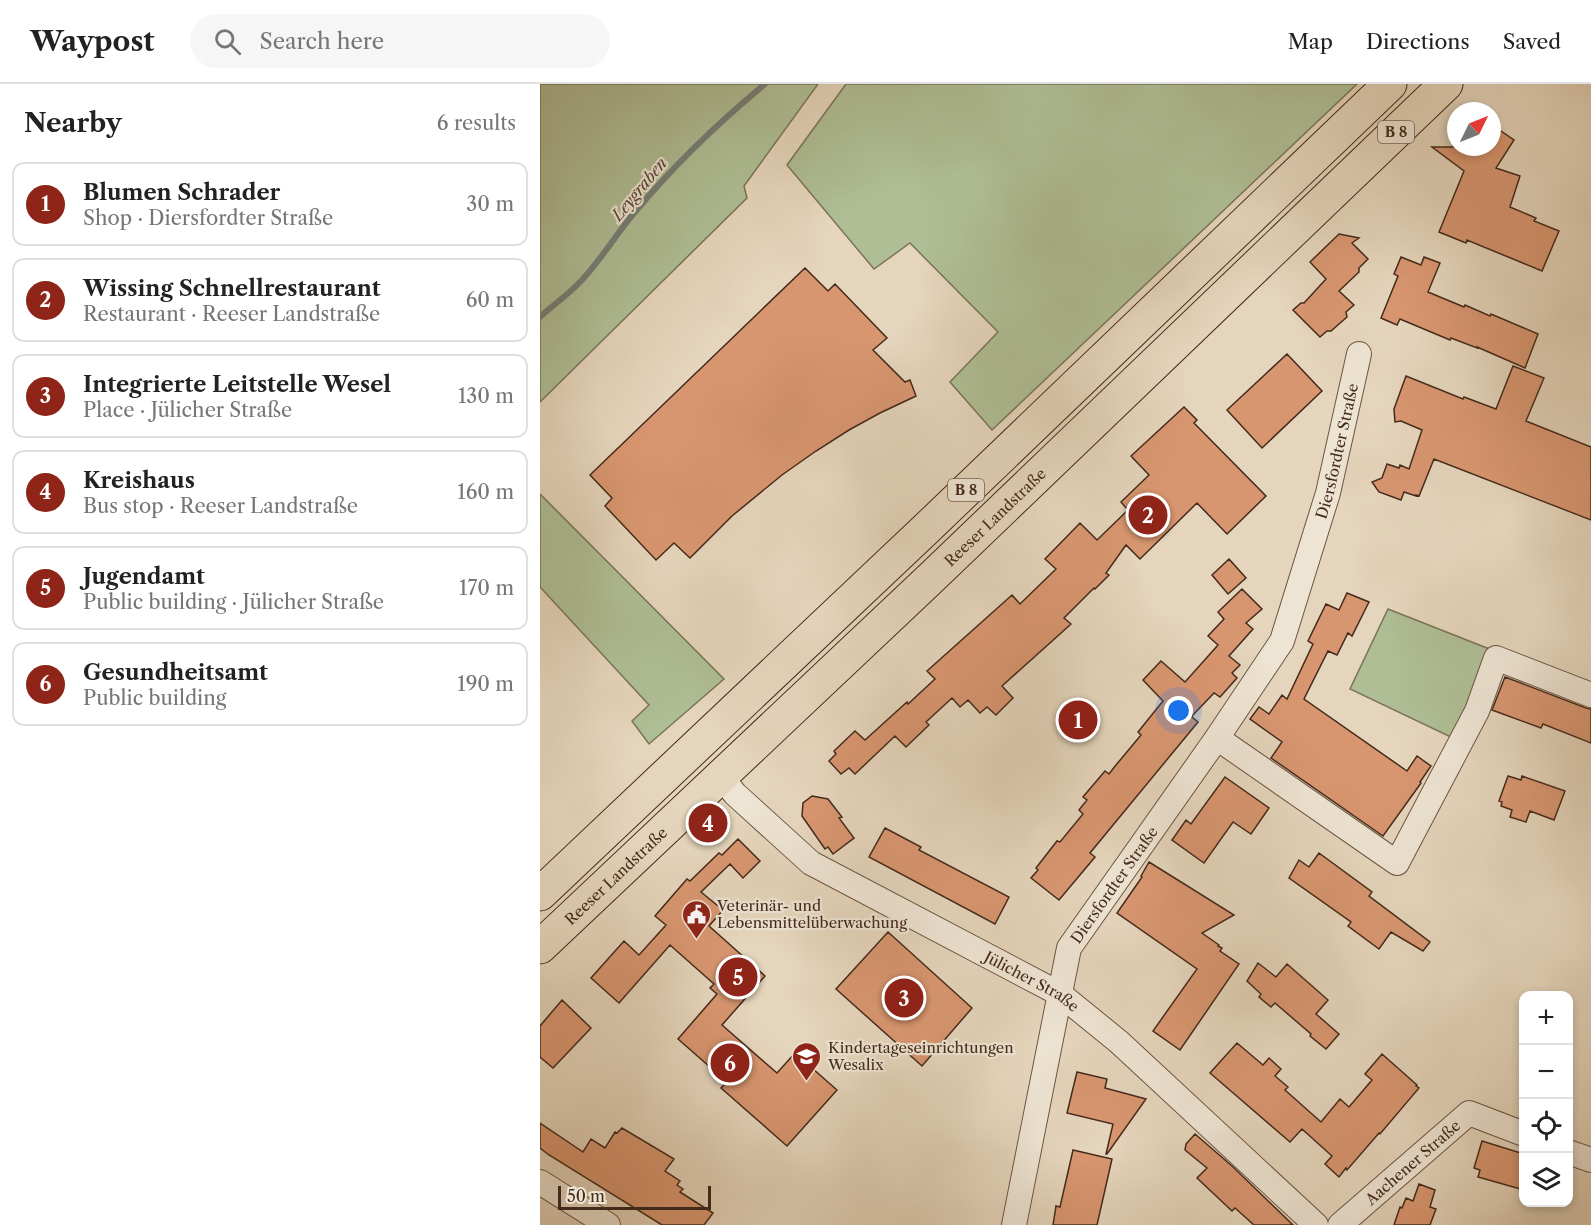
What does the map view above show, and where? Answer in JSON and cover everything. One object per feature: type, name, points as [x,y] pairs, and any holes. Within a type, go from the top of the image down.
[{"type":"main road","name":"B 8","points":[[540,894],[935,521],[1390,84]]},
{"type":"main road","name":"Reeser Landstraße","points":[[540,947],[1047,467],[1446,84]]},
{"type":"street","name":"Diersfordter Straße","points":[[1014,1225],[1069,948],[1217,738],[1282,641],[1328,493],[1359,354]]},
{"type":"street","points":[[1217,738],[1397,863],[1476,711],[1496,658],[1591,695]]},
{"type":"street","name":"Jülicher Straße","points":[[722,776],[735,794],[812,863],[1060,994],[1119,1042],[1316,1225]]},
{"type":"street","name":"Aachener Straße","points":[[1340,1225],[1469,1113],[1519,1132]]},
{"type":"street","points":[[1572,1153],[1591,1160]]},
{"type":"street","points":[[540,1182],[608,1225]]},
{"type":"green space","points":[[540,84],[818,84],[744,186],[747,198],[540,402]]},
{"type":"green space","points":[[846,84],[1357,84],[992,430],[950,382],[998,332],[910,243],[874,269],[787,165]]},
{"type":"green space","points":[[540,494],[724,679],[649,744],[632,721],[649,705],[540,587]]},
{"type":"green space","points":[[1388,609],[1492,650],[1455,739],[1350,689]]},
{"type":"building","points":[[1501,131],[1514,140],[1496,168],[1520,176],[1510,207],[1536,218],[1534,221],[1559,231],[1542,271],[1467,240],[1466,243],[1439,232],[1464,171],[1432,147],[1447,147],[1447,156],[1501,156]]},
{"type":"building","points":[[1339,234],[1359,238],[1352,243],[1368,259],[1359,268],[1359,272],[1339,291],[1354,305],[1346,312],[1347,317],[1320,337],[1293,310],[1304,303],[1326,279],[1310,262]]},
{"type":"building","points":[[1401,257],[1421,265],[1424,257],[1440,263],[1428,292],[1464,307],[1465,305],[1490,316],[1491,314],[1538,334],[1525,368],[1477,347],[1451,338],[1450,340],[1400,319],[1397,325],[1381,318],[1398,276],[1394,274]]},
{"type":"building","points":[[805,268],[828,291],[835,284],[887,338],[873,350],[905,382],[910,380],[916,396],[849,430],[782,475],[732,516],[690,558],[674,543],[656,560],[605,506],[612,498],[590,475]]},
{"type":"building","points":[[1287,354],[1322,391],[1262,448],[1227,410]]},
{"type":"building","points":[[1513,366],[1544,378],[1526,421],[1591,447],[1591,520],[1434,459],[1419,496],[1404,492],[1401,500],[1379,492],[1372,482],[1382,478],[1387,464],[1399,468],[1400,465],[1409,469],[1422,430],[1401,421],[1395,422],[1394,409],[1406,376],[1463,399],[1464,397],[1496,409]]},
{"type":"building","points":[[1184,407],[1197,420],[1194,423],[1266,496],[1227,534],[1197,503],[1140,559],[1126,545],[1106,573],[1109,575],[1064,618],[1071,624],[1002,686],[1013,698],[996,715],[987,707],[980,713],[968,700],[960,707],[952,698],[926,722],[929,725],[906,747],[895,736],[855,774],[849,768],[841,774],[829,761],[836,754],[834,751],[855,731],[865,740],[907,702],[908,704],[935,679],[927,671],[1012,595],[1020,604],[1056,569],[1045,559],[1080,523],[1097,540],[1128,510],[1121,502],[1149,475],[1131,456]]},
{"type":"building","points":[[1229,559],[1246,578],[1228,594],[1212,575]]},
{"type":"building","points":[[1242,589],[1262,609],[1246,623],[1253,629],[1229,656],[1240,665],[1232,673],[1237,678],[1220,697],[1214,693],[1193,715],[1192,717],[1198,722],[1090,853],[1095,857],[1059,900],[1031,878],[1057,841],[1060,842],[1083,814],[1079,810],[1087,800],[1083,797],[1105,771],[1109,774],[1141,735],[1138,732],[1163,701],[1143,680],[1161,661],[1185,682],[1218,645],[1208,636],[1224,619],[1218,612]]},
{"type":"building","points":[[1347,593],[1369,602],[1352,636],[1348,633],[1337,655],[1328,651],[1304,699],[1407,771],[1417,756],[1431,766],[1383,836],[1271,758],[1282,742],[1250,719],[1259,707],[1269,714],[1282,695],[1287,699],[1313,644],[1308,641],[1326,604],[1339,610]]},
{"type":"building","points":[[1505,677],[1591,709],[1591,743],[1543,724],[1541,728],[1492,710]]},
{"type":"building","points":[[1075,702],[1096,724],[1082,738],[1061,716]]},
{"type":"building","points":[[1508,776],[1521,780],[1522,776],[1565,791],[1554,820],[1530,811],[1526,822],[1510,817],[1512,810],[1501,806],[1502,802],[1499,801]]},
{"type":"building","points":[[1225,777],[1269,808],[1251,834],[1233,822],[1204,863],[1172,840],[1186,820],[1191,824]]},
{"type":"building","points":[[812,796],[828,799],[854,838],[833,854],[828,847],[825,849],[802,816],[803,803]]},
{"type":"building","points":[[885,828],[921,847],[919,850],[1009,897],[995,924],[869,857]]},
{"type":"building","points":[[738,839],[760,861],[743,878],[730,864],[701,892],[723,910],[709,926],[765,976],[722,1025],[777,1073],[795,1053],[837,1090],[787,1146],[721,1088],[727,1082],[678,1039],[717,994],[710,988],[714,984],[670,945],[619,1003],[591,978],[624,941],[639,955],[666,925],[655,916],[687,879],[690,881],[719,853],[722,855]]},
{"type":"building","points":[[1319,853],[1372,892],[1369,896],[1430,942],[1423,951],[1391,932],[1379,949],[1348,926],[1351,922],[1289,878],[1299,860],[1309,867]]},
{"type":"building","points":[[1149,862],[1234,915],[1202,933],[1222,948],[1220,951],[1239,964],[1180,1050],[1153,1031],[1197,969],[1117,913],[1142,877]]},
{"type":"building","points":[[888,932],[972,1008],[922,1066],[836,989]]},
{"type":"building","points":[[1258,963],[1276,977],[1287,964],[1328,1000],[1316,1014],[1339,1034],[1326,1049],[1275,1003],[1271,1007],[1259,997],[1261,994],[1247,981]]},
{"type":"building","points":[[562,1000],[591,1028],[553,1068],[540,1057],[540,1026]]},
{"type":"building","points":[[1237,1043],[1263,1065],[1269,1058],[1281,1069],[1275,1076],[1288,1087],[1285,1090],[1321,1122],[1340,1099],[1349,1107],[1372,1080],[1365,1074],[1382,1054],[1419,1088],[1339,1177],[1325,1164],[1332,1156],[1302,1129],[1290,1142],[1210,1073]]},
{"type":"building","points":[[1077,1072],[1107,1079],[1105,1088],[1146,1099],[1107,1154],[1113,1124],[1067,1113]]},
{"type":"building","points":[[540,1123],[583,1152],[591,1139],[605,1148],[615,1132],[617,1133],[622,1128],[674,1159],[665,1171],[680,1181],[677,1185],[683,1189],[680,1192],[713,1213],[704,1225],[662,1225],[540,1148]]},
{"type":"building","points":[[1195,1134],[1293,1225],[1254,1225],[1235,1208],[1232,1211],[1197,1178],[1207,1168],[1185,1150],[1186,1144]]},
{"type":"building","points":[[1482,1141],[1519,1152],[1519,1189],[1478,1177],[1480,1170],[1474,1168]]},
{"type":"building","points":[[1073,1150],[1112,1159],[1097,1225],[1053,1225],[1056,1206],[1060,1207]]},
{"type":"building","points":[[1419,1184],[1435,1190],[1430,1207],[1436,1209],[1430,1225],[1394,1225],[1400,1207],[1402,1208],[1406,1198],[1413,1201]]},
{"type":"waterway","name":"Leygraben","points":[[540,317],[581,281],[635,212],[681,161],[713,129],[765,84]]},
{"type":"place","name":"Wissing Schnellrestaurant","points":[[1148,515]]},
{"type":"place","name":"Blumen Schrader","points":[[1078,720]]},
{"type":"place","name":"Kreishaus","points":[[708,823]]},
{"type":"place","name":"Veterinär- und Lebensmittelüberwachung","points":[[696,940]]},
{"type":"place","name":"Jugendamt","points":[[738,977]]},
{"type":"place","name":"Integrierte Leitstelle Wesel","points":[[904,998]]},
{"type":"place","name":"Gesundheitsamt","points":[[730,1063]]},
{"type":"place","name":"Kindertageseinrichtungen Wesalix","points":[[807,1082]]}]
